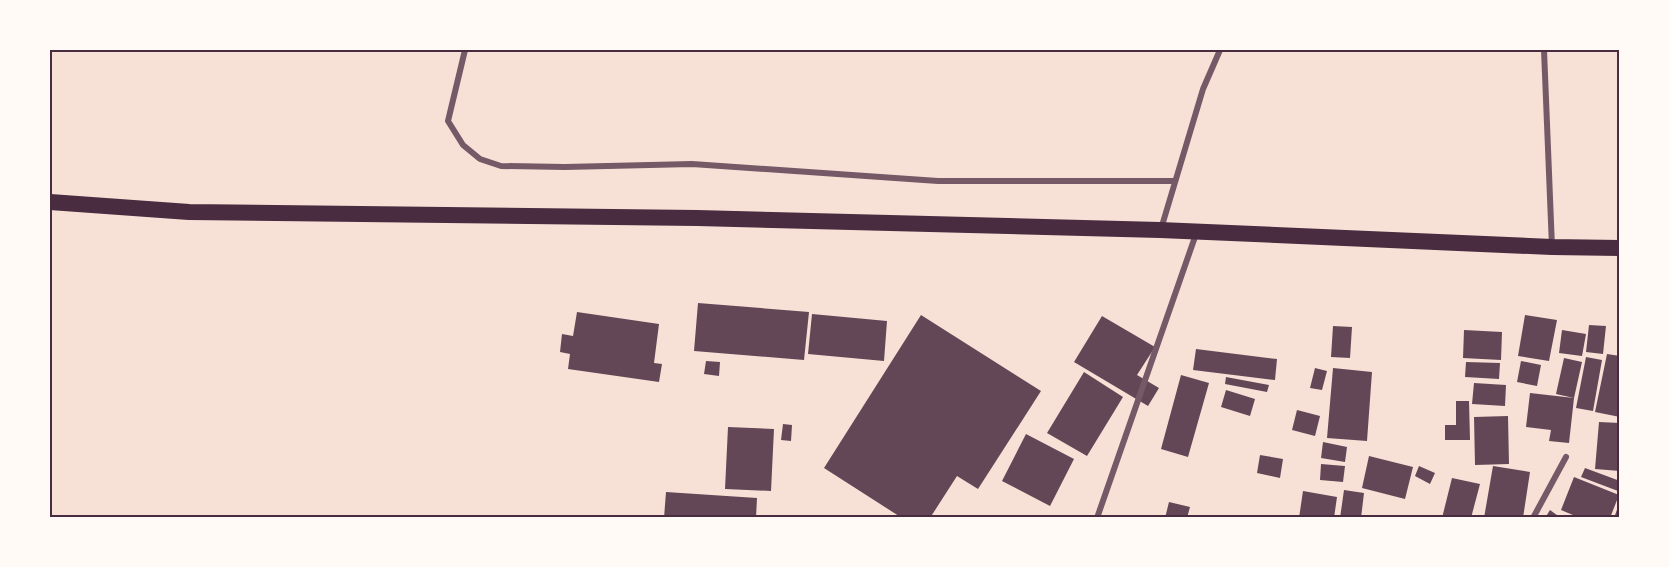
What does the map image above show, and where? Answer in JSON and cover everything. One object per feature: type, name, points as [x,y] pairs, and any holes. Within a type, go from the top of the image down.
[{"type":"highway","points":[[50,202],[189,212],[697,218],[1197,231],[1620,248]]},
{"type":"street","points":[[465,50],[448,121],[463,146],[480,159],[501,165],[565,167],[692,164],[938,181],[1174,181]]},
{"type":"street","points":[[1160,230],[1203,89],[1220,50]]},
{"type":"street","points":[[1544,50],[1552,247]]},
{"type":"street","points":[[1097,518],[1197,231]]},
{"type":"street","points":[[1533,518],[1566,457]]},
{"type":"building","points":[[698,303],[809,312],[804,360],[694,351]]},
{"type":"building","points":[[577,312],[659,324],[654,363],[662,364],[659,382],[568,369],[570,354],[560,352],[562,334],[573,336]]},
{"type":"building","points":[[812,314],[887,321],[884,361],[808,354]]},
{"type":"building","points":[[921,315],[1041,391],[978,489],[957,476],[930,518],[902,518],[824,468]]},
{"type":"building","points":[[1525,315],[1557,320],[1549,361],[1518,356]]},
{"type":"building","points":[[1102,316],[1155,347],[1137,375],[1159,388],[1148,406],[1074,362]]},
{"type":"building","points":[[1589,325],[1606,326],[1603,354],[1586,352]]},
{"type":"building","points":[[1333,326],[1352,327],[1350,358],[1331,357]]},
{"type":"building","points":[[1464,330],[1502,332],[1501,360],[1463,358]]},
{"type":"building","points":[[1562,330],[1586,334],[1582,356],[1559,353]]},
{"type":"building","points":[[1196,349],[1277,359],[1275,380],[1193,370]]},
{"type":"building","points":[[1607,354],[1620,356],[1620,417],[1595,412]]},
{"type":"building","points":[[1586,357],[1602,360],[1593,411],[1576,408]]},
{"type":"building","points":[[1564,358],[1582,362],[1574,398],[1556,394]]},
{"type":"building","points":[[706,361],[720,362],[719,376],[704,374]]},
{"type":"building","points":[[1521,361],[1541,365],[1537,386],[1517,382]]},
{"type":"building","points":[[1466,362],[1500,363],[1499,379],[1465,377]]},
{"type":"building","points":[[1315,368],[1327,371],[1322,390],[1310,388]]},
{"type":"building","points":[[1333,368],[1372,372],[1367,441],[1327,438]]},
{"type":"building","points":[[1084,372],[1123,397],[1087,456],[1047,433]]},
{"type":"building","points":[[1181,375],[1209,383],[1188,457],[1161,449]]},
{"type":"building","points":[[1226,377],[1269,385],[1267,392],[1225,384]]},
{"type":"building","points":[[1474,383],[1506,385],[1505,406],[1472,404]]},
{"type":"building","points":[[1226,390],[1255,399],[1250,416],[1221,407]]},
{"type":"building","points":[[1530,393],[1574,398],[1569,443],[1549,441],[1551,430],[1526,427]]},
{"type":"building","points":[[1456,401],[1469,401],[1470,440],[1445,440],[1445,425],[1456,425]]},
{"type":"building","points":[[1297,410],[1320,416],[1315,436],[1292,430]]},
{"type":"building","points":[[1508,416],[1509,464],[1475,465],[1474,417]]},
{"type":"building","points":[[1599,422],[1620,423],[1620,471],[1595,469]]},
{"type":"building","points":[[783,424],[792,425],[791,441],[781,440]]},
{"type":"building","points":[[728,427],[774,429],[771,491],[725,489]]},
{"type":"building","points":[[1026,434],[1074,459],[1050,506],[1002,481]]},
{"type":"building","points":[[1323,442],[1347,447],[1345,462],[1321,458]]},
{"type":"building","points":[[1260,455],[1283,459],[1280,478],[1257,473]]},
{"type":"building","points":[[1369,456],[1413,467],[1405,499],[1362,488]]},
{"type":"building","points":[[1321,464],[1345,466],[1343,482],[1320,480]]},
{"type":"building","points":[[1419,466],[1435,473],[1430,484],[1415,476]]},
{"type":"building","points":[[1493,466],[1530,472],[1523,518],[1484,518]]},
{"type":"building","points":[[1585,468],[1620,481],[1618,491],[1581,477]]},
{"type":"building","points":[[1574,477],[1619,495],[1610,518],[1580,518],[1561,510]]},
{"type":"building","points":[[1452,478],[1480,484],[1471,518],[1442,518]]},
{"type":"building","points":[[1344,490],[1364,493],[1361,518],[1340,518]]},
{"type":"building","points":[[1303,491],[1337,497],[1334,518],[1299,518]]},
{"type":"building","points":[[666,492],[757,498],[756,518],[664,518]]},
{"type":"building","points":[[1169,502],[1190,507],[1187,518],[1165,518]]},
{"type":"building","points":[[1619,504],[1620,518],[1614,518]]},
{"type":"building","points":[[1550,510],[1561,518],[1545,518]]}]
